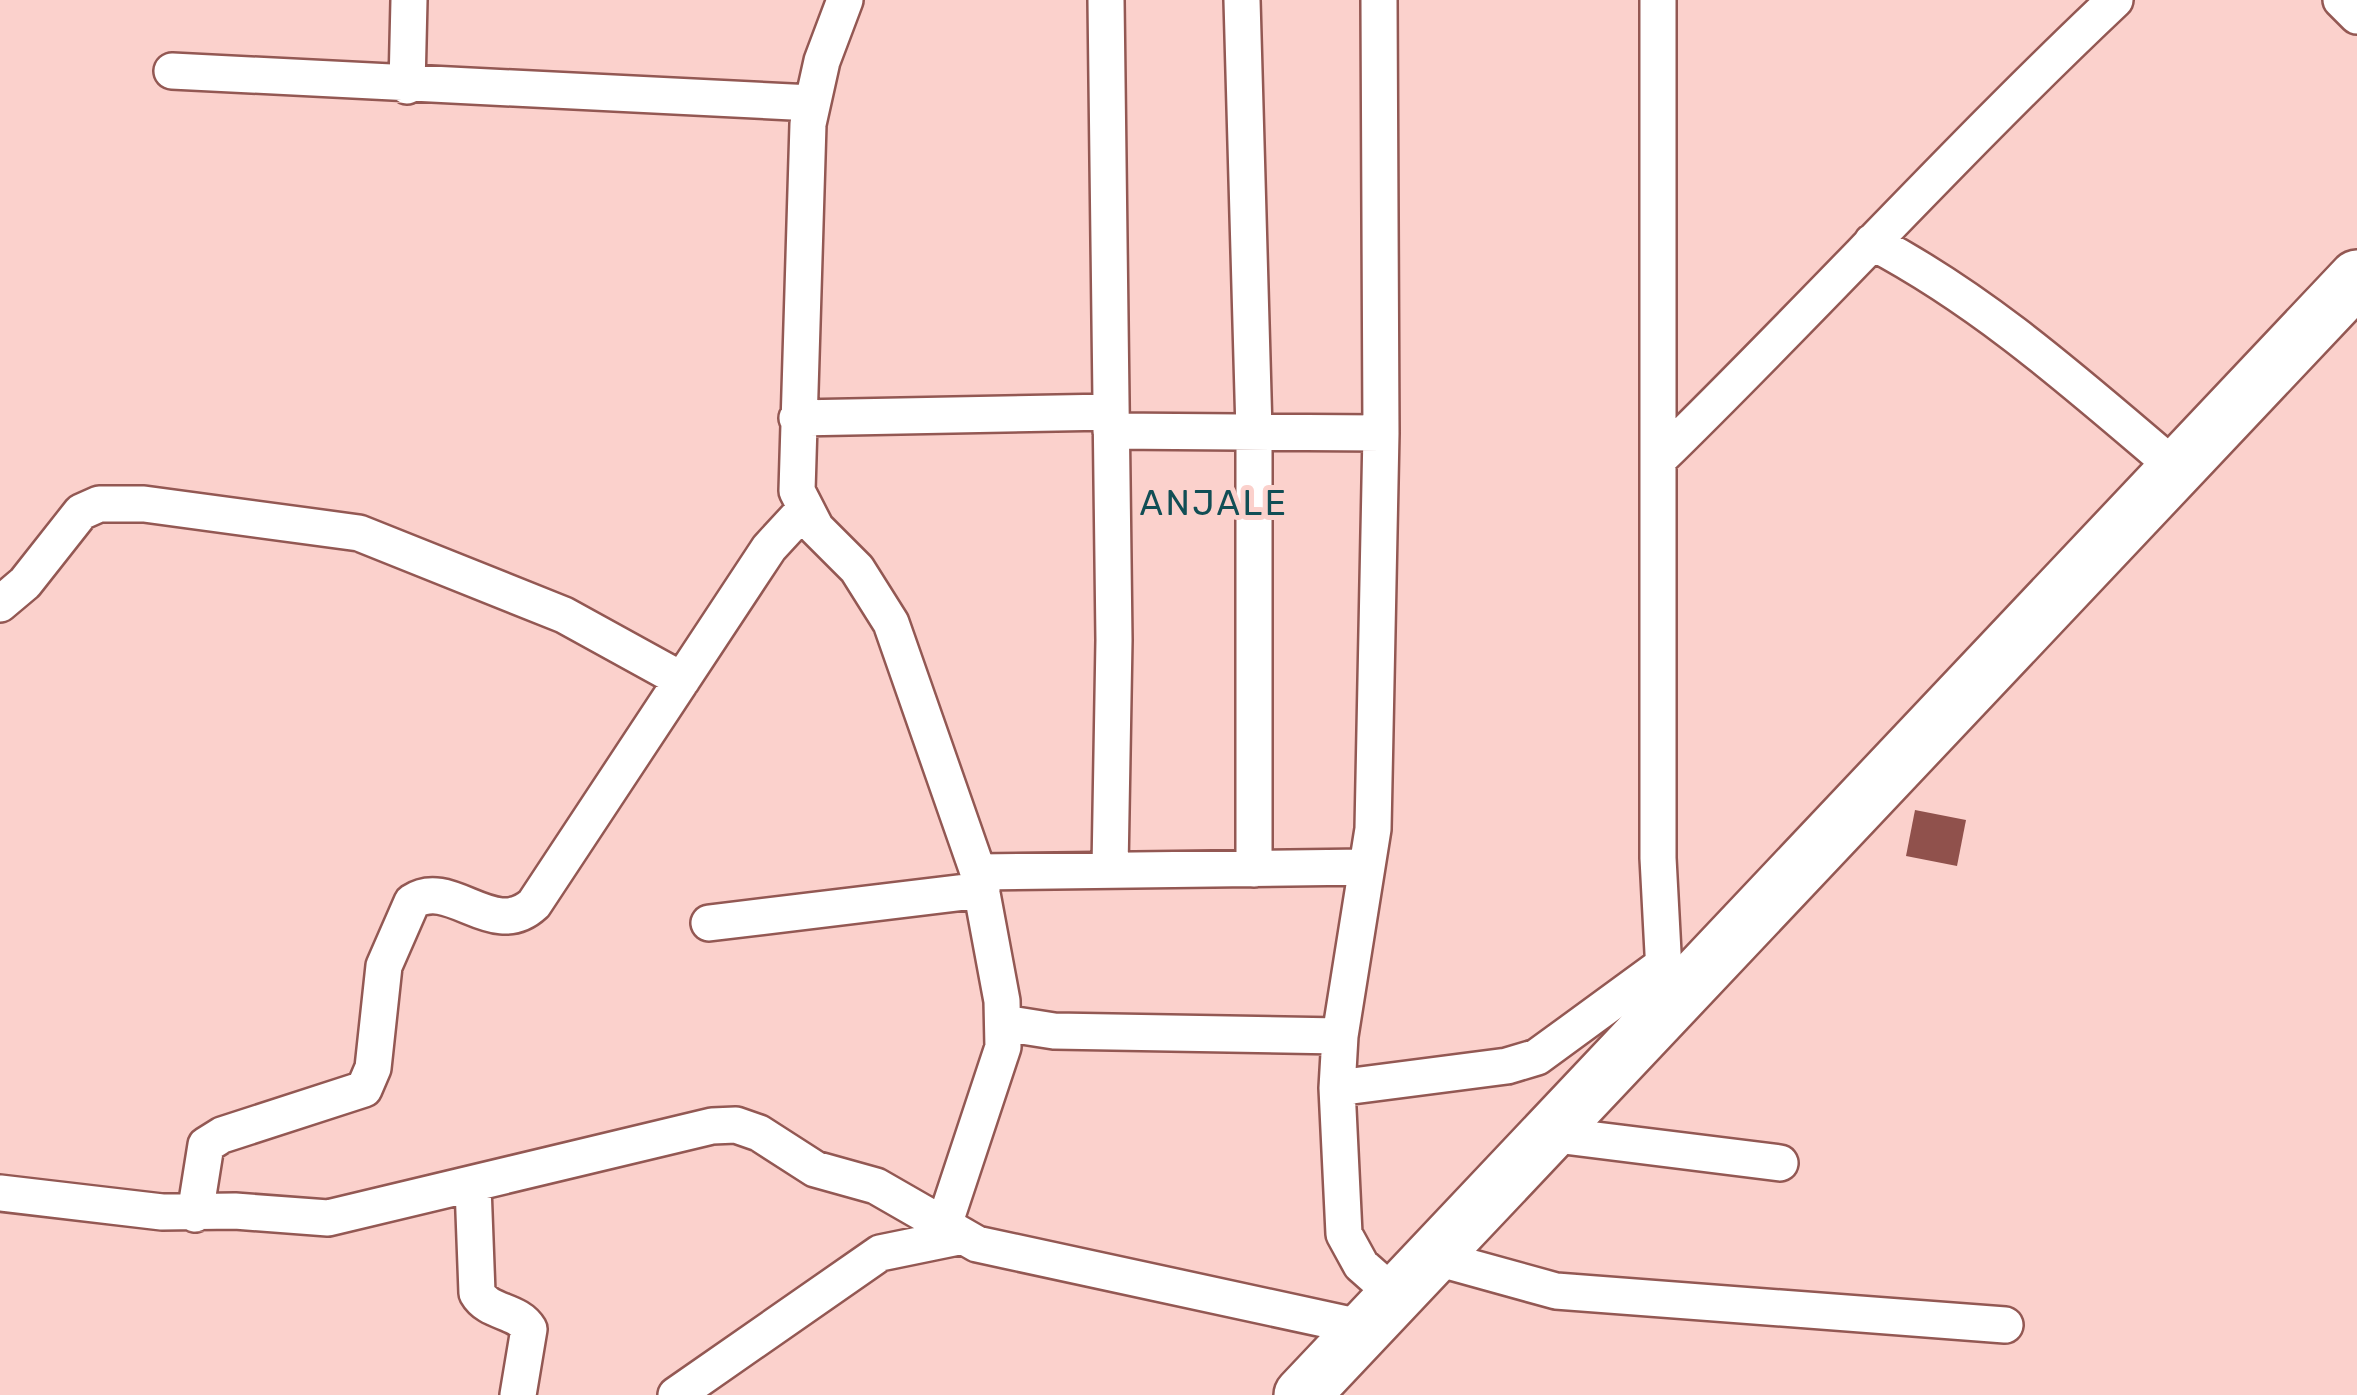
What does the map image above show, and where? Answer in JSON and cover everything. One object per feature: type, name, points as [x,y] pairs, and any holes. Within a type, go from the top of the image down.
[{"type":"main road","points":[[1302,1395],[1548,1134],[1665,988],[2177,468],[2357,278]]},
{"type":"street","points":[[407,86],[409,0]]},
{"type":"street","points":[[845,0],[812,103],[797,491],[805,509],[866,581],[891,623],[980,881],[1003,1024],[996,1072],[954,1231]]},
{"type":"street","points":[[1106,0],[1111,422],[1110,870]]},
{"type":"street","points":[[1242,0],[1254,431],[1254,869]]},
{"type":"street","points":[[1379,0],[1380,433],[1372,829],[1340,1036],[1337,1088],[1344,1234],[1380,1312]]},
{"type":"street","points":[[1337,1088],[1507,1066],[1537,1057],[1665,988],[1658,858],[1658,0]]},
{"type":"street","points":[[1660,458],[1800,322],[1872,242],[2114,0]]},
{"type":"street","points":[[2341,0],[2357,16]]},
{"type":"street","points":[[172,72],[812,103]]},
{"type":"street","points":[[1872,242],[1938,277],[1996,317],[2177,468]]},
{"type":"street","points":[[797,418],[1111,422],[1254,431],[1380,433]]},
{"type":"street","points":[[0,604],[24,583],[82,512],[99,504],[144,504],[359,533],[553,610],[682,680]]},
{"type":"street","points":[[195,1214],[206,1146],[222,1135],[364,1089],[373,1068],[384,966],[412,902],[437,896],[490,916],[525,913],[768,548],[805,509]]},
{"type":"street","points":[[709,923],[980,881],[1110,870],[1366,867]]},
{"type":"street","points":[[1003,1024],[1054,1031],[1340,1036]]},
{"type":"street","points":[[0,1193],[195,1214],[236,1210],[328,1218],[712,1126],[736,1125],[759,1133],[815,1169],[876,1186],[992,1248],[1380,1312]]},
{"type":"street","points":[[1548,1134],[1780,1163]]},
{"type":"street","points":[[473,1186],[477,1294],[482,1302],[524,1321],[529,1328],[518,1395]]},
{"type":"street","points":[[676,1395],[880,1253],[954,1231]]},
{"type":"street","points":[[1433,1257],[1556,1292],[2005,1325]]},
{"type":"building","points":[[1915,810],[1966,820],[1957,866],[1906,856]]},
{"type":"district","name":"ANJALE","points":[[1214,503]]}]
